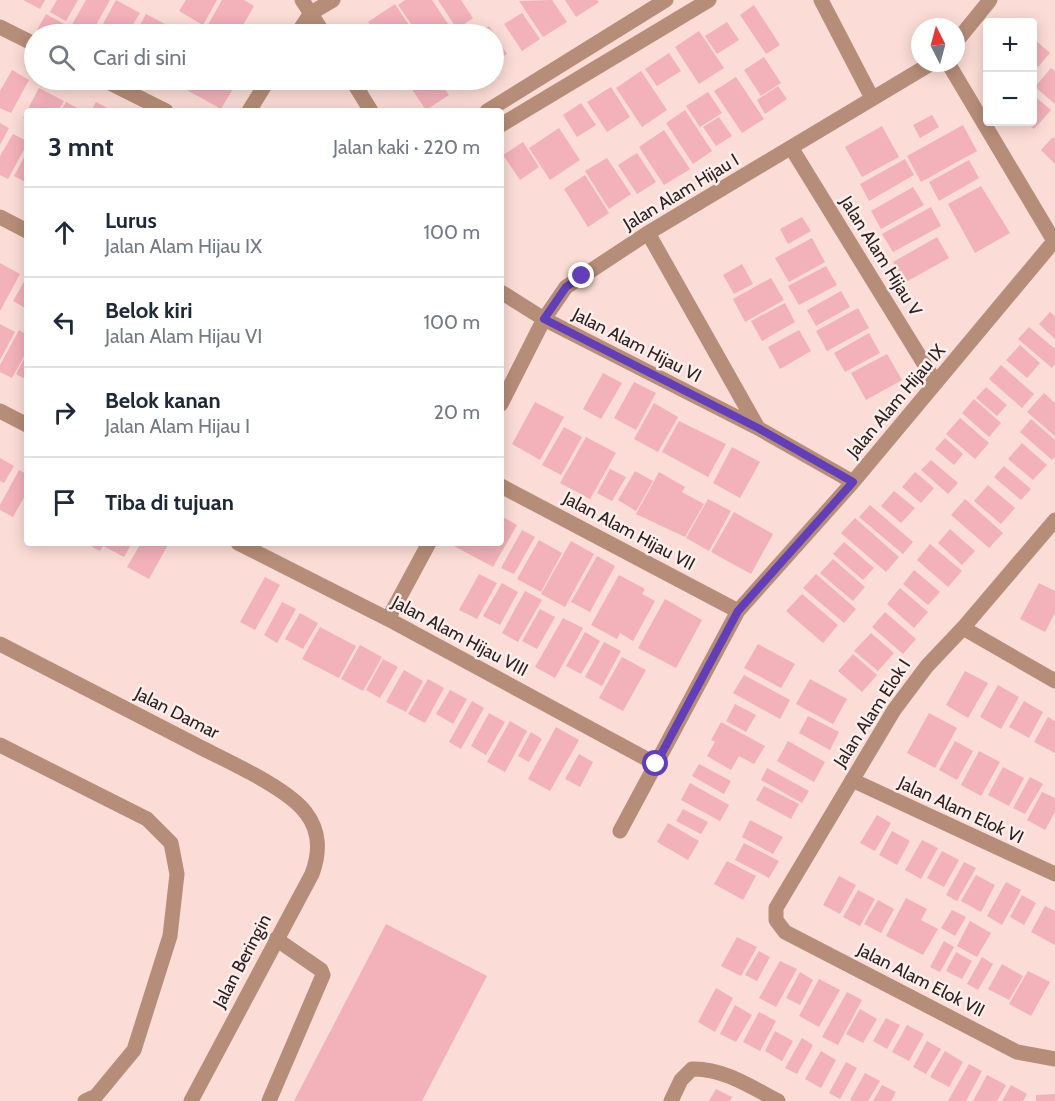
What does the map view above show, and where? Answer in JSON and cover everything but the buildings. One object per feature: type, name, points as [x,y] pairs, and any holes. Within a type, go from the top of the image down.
[{"type":"street","points":[[302,0],[317,24]]},
{"type":"street","points":[[303,24],[310,13],[333,0]]},
{"type":"street","points":[[492,108],[666,0]]},
{"type":"street","points":[[504,123],[710,0]]},
{"type":"street","points":[[822,0],[872,98]]},
{"type":"street","points":[[965,31],[990,0]]},
{"type":"street","points":[[0,27],[24,39]]},
{"type":"street","name":"Jalan Alam Hijau I","points":[[504,398],[544,319],[566,287],[648,233],[917,72]]},
{"type":"street","points":[[953,72],[1055,241]]},
{"type":"street","points":[[124,90],[160,108]]},
{"type":"street","points":[[251,108],[262,90]]},
{"type":"street","points":[[358,90],[370,108]]},
{"type":"street","name":"Jalan Alam Hijau V","points":[[792,148],[936,384]]},
{"type":"street","points":[[0,217],[24,229]]},
{"type":"street","name":"Jalan Alam Hijau VI","points":[[648,233],[758,428]]},
{"type":"street","name":"Jalan Alam Hijau IX","points":[[620,831],[738,611],[853,482],[1055,241]]},
{"type":"street","name":"Jalan Alam Hijau VI","points":[[504,294],[544,319],[758,428],[853,482]]},
{"type":"street","points":[[0,411],[24,423]]},
{"type":"street","name":"Jalan Alam Hijau VII","points":[[504,488],[738,611]]},
{"type":"street","name":"Jalan Alam Elok I","points":[[776,920],[776,908],[894,710],[927,666],[963,628],[1055,520]]},
{"type":"street","name":"Jalan Alam Hijau VIII","points":[[246,546],[388,619],[656,764]]},
{"type":"street","points":[[388,619],[427,546]]},
{"type":"street","points":[[963,628],[1055,681]]},
{"type":"street","name":"Jalan Damar","points":[[0,644],[248,772],[306,812],[317,837]]},
{"type":"street","points":[[0,745],[147,819],[171,843],[177,874],[170,936],[134,1050],[96,1096],[85,1101]]},
{"type":"street","name":"Jalan Alam Elok VI","points":[[852,780],[1055,874]]},
{"type":"street","name":"Jalan Beringin","points":[[190,1101],[316,863],[317,837]]},
{"type":"street","name":"Jalan Alam Elok VII","points":[[776,920],[785,932],[1017,1052],[1055,1059]]},
{"type":"street","points":[[269,1101],[323,975],[321,970],[276,939]]},
{"type":"street","points":[[671,1101],[681,1080],[692,1069],[707,1068],[725,1074],[778,1101]]},
{"type":"route","points":[[582,276],[558,296],[544,319],[758,428],[853,482],[738,611],[656,764]]}]
